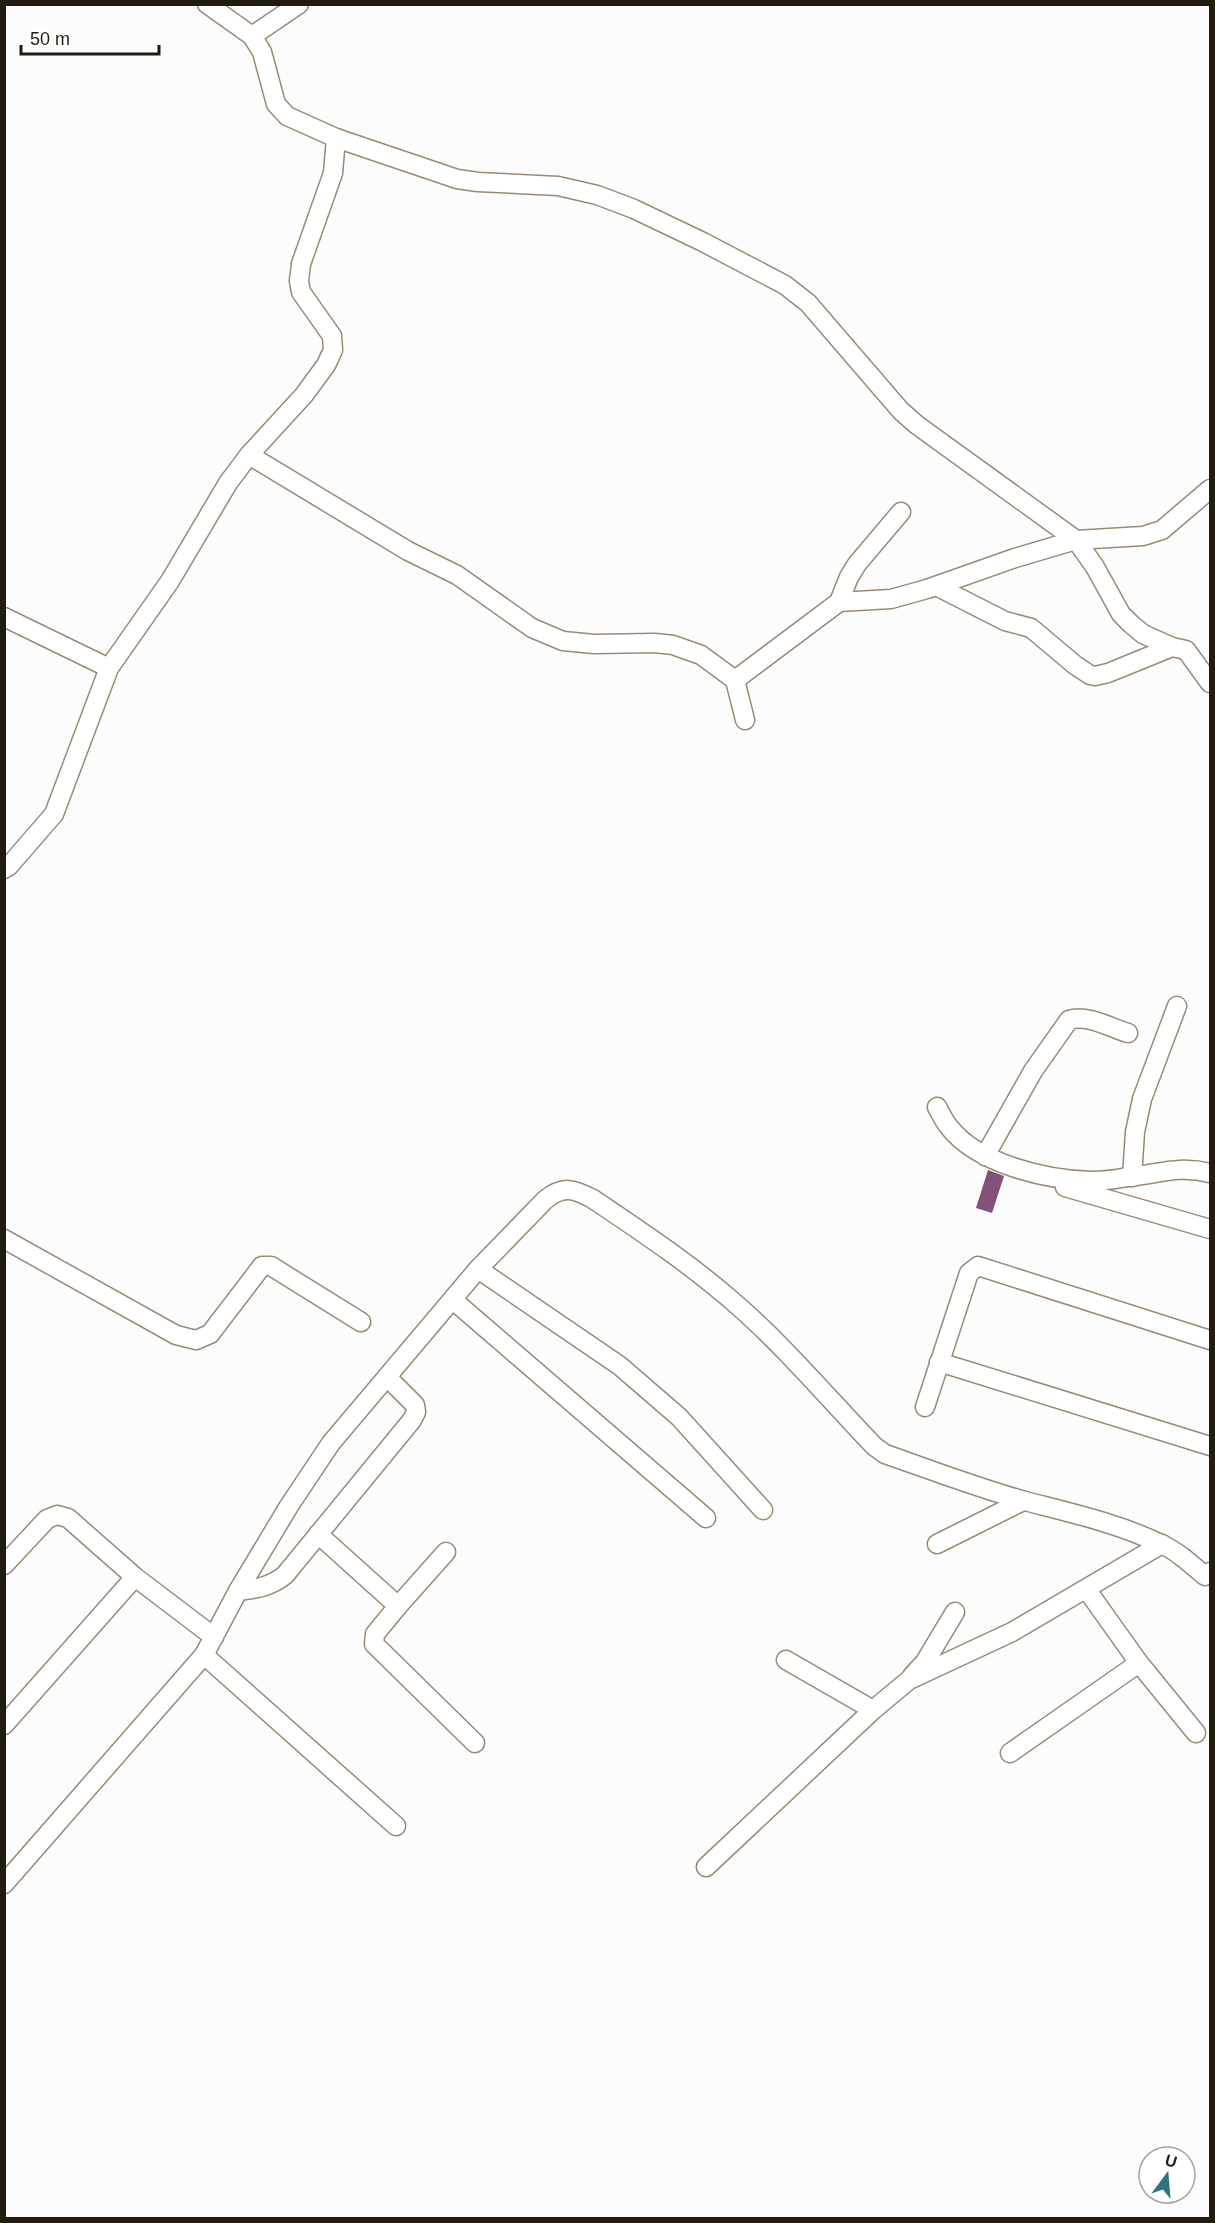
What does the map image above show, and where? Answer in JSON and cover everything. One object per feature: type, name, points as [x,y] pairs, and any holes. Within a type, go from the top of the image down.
[{"type":"street","points":[[207,4],[252,36],[262,52],[276,104],[287,116],[336,138],[457,179],[558,186],[597,195],[674,228],[785,285],[808,303],[886,395],[917,425],[1076,540],[1095,567],[1121,614],[1143,634],[1172,647],[1186,650],[1210,683]]},
{"type":"street","points":[[252,36],[299,4]]},
{"type":"street","points":[[4,869],[54,814],[110,668],[170,581],[228,483],[249,455],[304,395],[332,356],[334,343],[332,336],[301,292],[299,281],[301,264],[333,173],[336,138]]},
{"type":"street","points":[[249,455],[408,551],[457,575],[532,628],[563,641],[594,644],[655,643],[673,645],[701,655],[735,680],[745,720]]},
{"type":"street","points":[[839,602],[891,599],[1076,540],[1143,536],[1162,530],[1210,489]]},
{"type":"street","points":[[735,680],[839,602],[857,564],[901,512]]},
{"type":"street","points":[[936,586],[1005,621],[1031,628],[1090,675],[1108,673],[1172,647]]},
{"type":"street","points":[[4,617],[110,668]]},
{"type":"street","points":[[1132,1177],[1135,1132],[1142,1099],[1177,1006]]},
{"type":"street","points":[[984,1161],[1033,1071],[1069,1020],[1077,1018],[1128,1033]]},
{"type":"street","points":[[937,1107],[949,1127],[984,1161],[1210,1229]]},
{"type":"street","points":[[984,1161],[1020,1170],[1092,1181],[1132,1177],[1170,1169],[1210,1173]]},
{"type":"street","points":[[4,1884],[204,1655],[238,1591],[288,1506],[331,1443],[478,1269],[554,1193],[563,1190],[579,1191],[594,1199],[687,1265],[736,1304],[775,1340],[874,1446],[885,1454],[1023,1501],[1082,1515],[1162,1544],[1209,1577]]},
{"type":"street","points":[[4,1239],[176,1335],[195,1340],[210,1334],[262,1266],[271,1266],[361,1322]]},
{"type":"street","points":[[925,1407],[969,1272],[978,1266],[1210,1340]]},
{"type":"street","points":[[478,1269],[620,1366],[679,1417],[763,1510]]},
{"type":"street","points":[[453,1300],[705,1518]]},
{"type":"street","points":[[939,1362],[1210,1446]]},
{"type":"street","points":[[238,1591],[260,1589],[285,1575],[412,1420],[416,1412],[415,1405],[387,1377]]},
{"type":"street","points":[[937,1544],[1023,1501]]},
{"type":"street","points":[[4,1565],[47,1519],[57,1515],[68,1518],[135,1577],[214,1637]]},
{"type":"street","points":[[318,1534],[398,1606]]},
{"type":"street","points":[[909,1680],[1012,1632],[1162,1544]]},
{"type":"street","points":[[446,1552],[375,1634],[374,1644],[475,1743]]},
{"type":"street","points":[[4,1725],[135,1577]]},
{"type":"street","points":[[1087,1590],[1138,1663],[1196,1733]]},
{"type":"street","points":[[706,1867],[873,1710],[909,1680],[925,1662],[955,1612]]},
{"type":"street","points":[[204,1655],[396,1826]]},
{"type":"street","points":[[786,1660],[873,1710]]},
{"type":"street","points":[[1010,1753],[1138,1663]]},
{"type":"building","points":[[988,1170],[1004,1176],[992,1213],[976,1208]]}]
